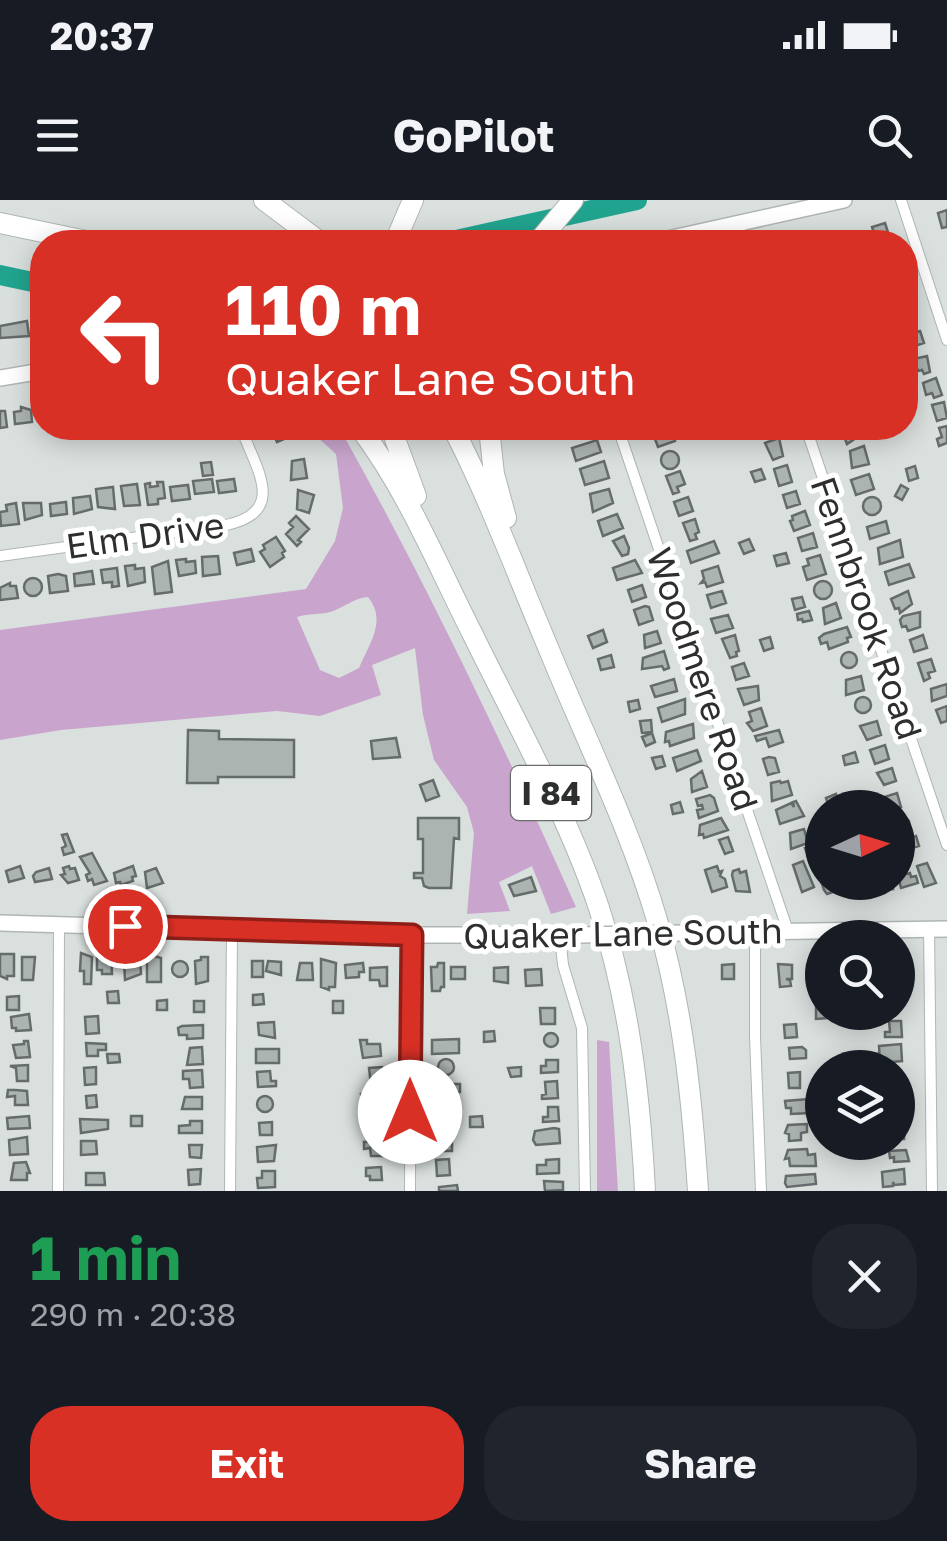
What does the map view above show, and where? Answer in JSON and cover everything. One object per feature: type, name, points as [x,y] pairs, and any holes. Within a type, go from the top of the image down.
[{"type":"highway","points":[[264,200],[304,230]]},
{"type":"highway","points":[[400,230],[413,200]]},
{"type":"highway","points":[[548,230],[572,200]]},
{"type":"highway","points":[[0,224],[30,230]]},
{"type":"highway","name":"I 84","points":[[368,440],[404,498],[544,778],[600,911],[630,1040],[645,1191]]},
{"type":"highway","points":[[394,440],[447,584]]},
{"type":"highway","name":"I 84","points":[[458,440],[634,855],[657,920],[687,1064],[698,1191]]},
{"type":"highway","points":[[491,440],[495,481],[524,566],[534,616]]},
{"type":"main road","points":[[709,230],[844,200]]},
{"type":"main road","points":[[0,378],[30,374]]},
{"type":"main road","name":"Quaker Lane South","points":[[0,923],[560,936],[947,929]]},
{"type":"street","points":[[901,200],[911,230]]},
{"type":"street","points":[[737,224],[739,230]]},
{"type":"street","points":[[918,252],[947,340]]},
{"type":"street","name":"Elm Drive","points":[[0,556],[226,525],[252,518],[262,506],[264,494],[245,440]]},
{"type":"street","name":"Woodmere Road","points":[[622,440],[788,931]]},
{"type":"street","name":"Fennbrook Road","points":[[810,440],[947,845]]},
{"type":"street","points":[[58,1191],[59,924]]},
{"type":"street","points":[[928,929],[932,1191]]},
{"type":"street","points":[[230,1191],[232,930]]},
{"type":"street","points":[[755,932],[761,1191]]},
{"type":"street","points":[[410,1191],[412,935]]},
{"type":"street","points":[[560,936],[563,965],[582,1028],[585,1191]]},
{"type":"street","points":[[931,1161],[947,1161]]},
{"type":"shaded area","points":[[320,440],[346,440],[463,665],[576,907],[551,914],[532,866],[499,882],[510,911],[467,914],[474,833],[467,807],[434,760],[423,715],[415,648],[372,665],[381,695],[320,716],[277,711],[61,730],[0,740],[0,630],[306,589],[335,541],[343,508],[336,454]],"holes":[[[368,597],[376,615],[375,632],[359,668],[339,678],[320,670],[297,617],[330,612]]]},
{"type":"shaded area","points":[[597,1040],[609,1042],[618,1191],[597,1191]]},
{"type":"building","points":[[947,210],[947,227],[942,228],[938,213]]},
{"type":"building","points":[[885,223],[887,230],[873,230],[872,227]]},
{"type":"building","points":[[27,321],[29,336],[0,338],[0,326]]},
{"type":"building","points":[[927,356],[930,372],[918,371],[918,358]]},
{"type":"building","points":[[936,378],[942,395],[934,398],[932,393],[926,395],[923,383]]},
{"type":"building","points":[[944,402],[947,418],[937,421],[932,405]]},
{"type":"building","points":[[21,407],[30,410],[30,422],[15,424],[14,412],[21,411]]},
{"type":"building","points":[[0,411],[5,411],[7,427],[0,428]]},
{"type":"building","points":[[947,426],[947,443],[939,446],[939,428]]},
{"type":"building","points":[[597,440],[601,452],[576,461],[572,448]]},
{"type":"building","points":[[655,440],[675,440],[675,441],[658,447]]},
{"type":"building","points":[[779,440],[783,456],[773,460],[765,443]]},
{"type":"building","points":[[864,446],[869,464],[852,468],[850,451]]},
{"type":"building","points":[[670,451],[679,460],[670,469],[661,460]]},
{"type":"building","points":[[304,459],[307,478],[291,480],[292,461]]},
{"type":"building","points":[[604,461],[609,478],[585,485],[580,469]]},
{"type":"building","points":[[211,462],[213,475],[203,476],[201,463]]},
{"type":"building","points":[[787,465],[792,482],[779,486],[774,469]]},
{"type":"building","points":[[915,466],[918,478],[909,481],[906,469]]},
{"type":"building","points":[[761,469],[765,479],[755,482],[751,472]]},
{"type":"building","points":[[680,471],[685,484],[673,494],[666,476]]},
{"type":"building","points":[[869,474],[874,489],[856,495],[851,480]]},
{"type":"building","points":[[212,479],[214,492],[195,494],[193,481]]},
{"type":"building","points":[[234,479],[236,491],[219,493],[217,481]]},
{"type":"building","points":[[157,482],[163,482],[165,498],[148,505],[145,484],[158,486]]},
{"type":"building","points":[[137,484],[140,505],[124,506],[121,486]]},
{"type":"building","points":[[188,485],[190,499],[172,501],[170,487]]},
{"type":"building","points":[[901,485],[908,489],[902,500],[895,496]]},
{"type":"building","points":[[113,487],[115,509],[98,507],[96,489]]},
{"type":"building","points":[[609,489],[613,503],[593,512],[590,494]]},
{"type":"building","points":[[298,490],[314,495],[309,513],[297,509]]},
{"type":"building","points":[[796,491],[800,504],[787,508],[783,495]]},
{"type":"building","points":[[90,496],[92,509],[74,514],[73,498]]},
{"type":"building","points":[[688,497],[693,511],[679,516],[674,502]]},
{"type":"building","points":[[872,497],[881,506],[872,515],[863,506]]},
{"type":"building","points":[[66,502],[67,514],[51,516],[50,504]]},
{"type":"building","points":[[16,503],[19,524],[1,526],[0,512],[7,511],[6,505]]},
{"type":"building","points":[[23,503],[41,503],[42,515],[25,520]]},
{"type":"building","points":[[805,511],[810,525],[794,531],[792,516]]},
{"type":"building","points":[[617,514],[623,528],[603,536],[598,521]]},
{"type":"building","points":[[296,516],[309,529],[297,546],[286,534]]},
{"type":"building","points":[[695,519],[699,532],[695,534],[697,539],[690,541],[683,523]]},
{"type":"building","points":[[886,521],[889,533],[870,539],[867,527]]},
{"type":"building","points":[[813,533],[817,547],[802,551],[798,538]]},
{"type":"building","points":[[624,536],[629,548],[628,554],[622,556],[613,541]]},
{"type":"building","points":[[276,537],[285,551],[284,557],[270,567],[260,552],[265,549],[263,545]]},
{"type":"building","points":[[749,539],[754,550],[744,554],[739,543]]},
{"type":"building","points":[[900,540],[903,557],[880,564],[878,548]]},
{"type":"building","points":[[714,541],[719,553],[691,563],[687,551]]},
{"type":"building","points":[[251,549],[254,561],[237,565],[234,553]]},
{"type":"building","points":[[786,553],[789,563],[777,566],[774,556]]},
{"type":"building","points":[[820,555],[826,574],[807,580],[803,567],[809,565],[807,559]]},
{"type":"building","points":[[218,556],[220,574],[203,576],[202,557]]},
{"type":"building","points":[[176,560],[195,561],[196,573],[179,576]]},
{"type":"building","points":[[635,560],[642,573],[617,580],[613,568]]},
{"type":"building","points":[[168,561],[172,592],[155,594],[152,567]]},
{"type":"building","points":[[909,564],[914,577],[889,585],[885,572]]},
{"type":"building","points":[[135,565],[135,569],[144,568],[145,582],[128,586],[125,566]]},
{"type":"building","points":[[718,566],[723,582],[707,587],[705,582],[701,583],[702,571]]},
{"type":"building","points":[[117,568],[119,586],[103,583],[101,570]]},
{"type":"building","points":[[92,571],[94,584],[75,586],[74,574]]},
{"type":"building","points":[[48,576],[66,576],[68,591],[50,593]]},
{"type":"building","points":[[33,578],[42,587],[33,596],[24,587]]},
{"type":"building","points":[[823,581],[832,590],[823,599],[814,590]]},
{"type":"building","points":[[10,583],[16,586],[18,598],[0,600],[0,588]]},
{"type":"building","points":[[642,585],[646,597],[632,602],[628,590]]},
{"type":"building","points":[[722,591],[726,603],[711,608],[707,595]]},
{"type":"building","points":[[908,591],[912,604],[900,613],[891,599]]},
{"type":"building","points":[[802,597],[805,607],[795,610],[792,599]]},
{"type":"building","points":[[836,603],[841,618],[825,624],[823,608]]},
{"type":"building","points":[[645,606],[653,620],[639,625],[634,610]]},
{"type":"building","points":[[809,611],[812,620],[798,620],[797,614]]},
{"type":"building","points":[[920,612],[920,627],[908,631],[906,626],[902,627],[903,616]]},
{"type":"building","points":[[728,615],[733,628],[716,633],[711,619]]},
{"type":"building","points":[[847,627],[851,637],[848,642],[829,649],[827,642],[821,644],[819,638],[824,634]]},
{"type":"building","points":[[603,630],[607,642],[593,648],[588,636]]},
{"type":"building","points":[[657,631],[661,643],[645,648],[644,635]]},
{"type":"building","points":[[735,635],[739,651],[730,658],[722,639]]},
{"type":"building","points":[[923,635],[927,648],[914,652],[910,640]]},
{"type":"building","points":[[770,637],[773,648],[764,651],[760,640]]},
{"type":"building","points":[[664,651],[669,668],[642,669],[643,658]]},
{"type":"building","points":[[849,652],[857,660],[849,668],[841,660]]},
{"type":"building","points":[[611,655],[614,667],[601,670],[598,659]]},
{"type":"building","points":[[931,659],[935,671],[928,673],[930,678],[924,681],[918,663]]},
{"type":"building","points":[[744,663],[749,676],[736,680],[732,667]]},
{"type":"building","points":[[861,676],[864,690],[846,695],[846,680]]},
{"type":"building","points":[[674,679],[677,691],[655,697],[651,686]]},
{"type":"building","points":[[947,684],[947,696],[932,701],[931,689]]},
{"type":"building","points":[[758,686],[759,700],[744,705],[738,689]]},
{"type":"building","points":[[863,697],[871,705],[863,713],[855,705]]},
{"type":"building","points":[[685,699],[685,714],[662,722],[658,708]]},
{"type":"building","points":[[638,700],[640,709],[630,712],[628,702]]},
{"type":"building","points":[[947,706],[947,721],[941,723],[936,710]]},
{"type":"building","points":[[761,708],[767,726],[753,731],[747,723],[752,721],[749,712]]},
{"type":"building","points":[[651,720],[652,732],[642,733],[640,721]]},
{"type":"building","points":[[877,721],[881,735],[867,740],[860,726]]},
{"type":"building","points":[[693,724],[694,738],[670,746],[669,741],[665,742],[666,732]]},
{"type":"building","points":[[188,730],[219,731],[219,739],[294,740],[294,777],[218,777],[218,783],[187,783]]},
{"type":"building","points":[[779,730],[783,742],[769,747],[766,738],[757,741],[755,736]]},
{"type":"building","points":[[652,733],[655,742],[646,746],[642,737]]},
{"type":"building","points":[[396,738],[400,757],[373,759],[371,741]]},
{"type":"building","points":[[885,745],[889,759],[875,764],[870,750]]},
{"type":"building","points":[[697,750],[701,761],[677,771],[673,758]]},
{"type":"building","points":[[855,752],[858,762],[845,765],[843,756]]},
{"type":"building","points":[[662,756],[665,766],[656,769],[652,758]]},
{"type":"building","points":[[775,758],[779,772],[768,775],[763,759]]},
{"type":"building","points":[[892,768],[896,781],[884,785],[877,773]]},
{"type":"building","points":[[702,771],[707,787],[692,792],[691,779]]},
{"type":"building","points":[[433,780],[439,796],[426,801],[420,785]]},
{"type":"building","points":[[788,781],[792,795],[772,801],[771,783]]},
{"type":"building","points":[[710,795],[718,811],[699,818],[697,810],[703,809],[696,799]]},
{"type":"building","points":[[796,801],[804,816],[780,824],[776,810],[791,803],[794,807]]},
{"type":"building","points":[[680,802],[683,812],[673,814],[671,805]]},
{"type":"building","points":[[418,818],[459,818],[451,888],[429,888],[422,878],[414,878],[414,873],[423,873],[423,839],[418,839]]},
{"type":"building","points":[[721,818],[728,830],[704,838],[699,835],[700,825]]},
{"type":"building","points":[[804,829],[805,844],[791,849],[790,833]]},
{"type":"building","points":[[67,834],[74,852],[64,855],[62,835]]},
{"type":"building","points":[[728,837],[733,851],[725,854],[719,840]]},
{"type":"building","points":[[92,853],[107,881],[94,885],[92,879],[88,881],[86,875],[90,873],[80,857]]},
{"type":"building","points":[[803,861],[805,866],[802,892],[793,865]]},
{"type":"building","points":[[927,863],[936,883],[924,887],[917,866]]},
{"type":"building","points":[[20,866],[24,878],[9,882],[6,871]]},
{"type":"building","points":[[133,866],[133,881],[116,883],[114,873]]},
{"type":"building","points":[[717,866],[727,887],[712,892],[705,870]]},
{"type":"building","points":[[49,868],[52,879],[35,882],[36,872]]},
{"type":"building","points":[[63,868],[75,868],[79,880],[68,883],[61,875],[65,874]]},
{"type":"building","points":[[156,868],[163,883],[147,888],[145,872]]},
{"type":"building","points":[[739,869],[740,873],[746,871],[750,892],[736,891],[732,875]]},
{"type":"building","points":[[531,877],[536,891],[514,896],[509,885]]},
{"type":"building","points":[[81,953],[92,957],[91,984],[84,984]]},
{"type":"building","points":[[111,953],[112,974],[102,974],[102,970],[97,970],[97,956]]},
{"type":"building","points":[[0,954],[14,954],[14,976],[0,976]]},
{"type":"building","points":[[147,954],[161,958],[161,982],[147,982]]},
{"type":"building","points":[[22,957],[35,957],[33,980],[22,980]]},
{"type":"building","points":[[208,957],[208,981],[196,984],[195,961]]},
{"type":"building","points":[[321,959],[336,963],[335,987],[329,990],[321,987]]},
{"type":"building","points":[[140,960],[141,974],[125,980],[124,961]]},
{"type":"building","points":[[180,961],[188,969],[180,977],[172,969]]},
{"type":"building","points":[[252,961],[263,961],[263,977],[252,977]]},
{"type":"building","points":[[268,961],[281,962],[281,975],[266,971]]},
{"type":"building","points":[[300,963],[312,963],[313,980],[297,980]]},
{"type":"building","points":[[363,963],[364,972],[359,972],[359,977],[346,978],[345,965]]},
{"type":"building","points":[[444,963],[444,987],[432,991],[431,967]]},
{"type":"building","points":[[734,964],[734,979],[722,979],[722,965]]},
{"type":"building","points":[[778,964],[792,965],[792,979],[786,979],[791,986],[780,987]]},
{"type":"building","points":[[387,967],[387,986],[370,980],[370,968]]},
{"type":"building","points":[[451,967],[465,967],[465,979],[451,979]]},
{"type":"building","points":[[508,967],[508,983],[494,981],[494,968]]},
{"type":"building","points":[[541,969],[542,985],[526,986],[525,970]]},
{"type":"building","points":[[118,991],[119,1003],[108,1003],[107,992]]},
{"type":"building","points":[[263,994],[264,1004],[253,1005],[253,995]]},
{"type":"building","points":[[19,996],[19,1010],[7,1010],[7,997]]},
{"type":"building","points":[[167,1000],[167,1010],[157,1010],[157,1001]]},
{"type":"building","points":[[194,1001],[204,1001],[204,1012],[194,1012]]},
{"type":"building","points":[[333,1001],[343,1001],[343,1013],[333,1013]]},
{"type":"building","points":[[540,1008],[555,1008],[555,1024],[541,1024]]},
{"type":"building","points":[[29,1014],[31,1030],[12,1028],[11,1017]]},
{"type":"building","points":[[98,1016],[99,1033],[86,1034],[85,1017]]},
{"type":"building","points":[[274,1022],[275,1038],[259,1035],[258,1023]]},
{"type":"building","points":[[796,1024],[797,1037],[785,1038],[784,1025]]},
{"type":"building","points":[[203,1025],[203,1038],[179,1035],[178,1028],[182,1026]]},
{"type":"building","points":[[902,1030],[902,1037],[885,1037],[885,1032]]},
{"type":"building","points":[[494,1031],[495,1041],[484,1042],[484,1032]]},
{"type":"building","points":[[551,1033],[558,1040],[551,1047],[544,1040]]},
{"type":"building","points":[[459,1039],[459,1053],[432,1054],[432,1040]]},
{"type":"building","points":[[360,1040],[380,1044],[381,1056],[363,1058]]},
{"type":"building","points":[[28,1041],[30,1057],[16,1058],[13,1045]]},
{"type":"building","points":[[86,1043],[106,1044],[106,1050],[98,1050],[98,1056],[87,1056]]},
{"type":"building","points":[[901,1044],[901,1050],[879,1050],[879,1046]]},
{"type":"building","points":[[202,1047],[203,1064],[187,1065],[190,1048]]},
{"type":"building","points":[[802,1047],[806,1050],[805,1058],[790,1059],[789,1048]]},
{"type":"building","points":[[256,1049],[279,1049],[279,1063],[256,1063]]},
{"type":"building","points":[[107,1054],[119,1054],[120,1062],[108,1063]]},
{"type":"building","points":[[446,1059],[454,1067],[446,1075],[438,1067]]},
{"type":"building","points":[[546,1060],[558,1060],[558,1072],[541,1073]]},
{"type":"building","points":[[28,1065],[28,1081],[17,1081],[16,1068],[10,1066]]},
{"type":"building","points":[[96,1067],[96,1084],[85,1085],[84,1068]]},
{"type":"building","points":[[382,1067],[383,1080],[371,1085],[369,1068]]},
{"type":"building","points":[[521,1067],[521,1076],[511,1077],[508,1068]]},
{"type":"building","points":[[202,1070],[203,1087],[190,1088],[189,1079],[183,1079],[183,1071]]},
{"type":"building","points":[[270,1071],[276,1086],[258,1087],[257,1072]]},
{"type":"building","points":[[800,1072],[800,1088],[789,1088],[788,1073]]},
{"type":"building","points":[[557,1081],[558,1098],[542,1099],[546,1094],[545,1082]]},
{"type":"building","points":[[441,1084],[460,1084],[460,1092],[454,1092],[454,1099],[438,1101]]},
{"type":"building","points":[[8,1090],[27,1091],[28,1105],[15,1105],[15,1096],[7,1097]]},
{"type":"building","points":[[383,1093],[383,1107],[372,1108],[371,1100],[362,1100],[361,1094]]},
{"type":"building","points":[[96,1095],[97,1107],[87,1108],[86,1096]]},
{"type":"building","points":[[265,1096],[273,1104],[265,1112],[257,1104]]},
{"type":"building","points":[[185,1097],[202,1097],[202,1109],[182,1109]]},
{"type":"building","points":[[805,1099],[805,1113],[791,1114],[785,1101]]},
{"type":"building","points":[[548,1107],[558,1107],[559,1121],[543,1122],[543,1117],[548,1117]]},
{"type":"building","points":[[439,1108],[451,1109],[457,1122],[438,1124]]},
{"type":"building","points":[[29,1116],[30,1128],[8,1129],[7,1118]]},
{"type":"building","points":[[131,1116],[142,1116],[142,1126],[131,1126]]},
{"type":"building","points":[[482,1116],[483,1127],[470,1127],[470,1117]]},
{"type":"building","points":[[367,1117],[382,1117],[383,1132],[370,1133]]},
{"type":"building","points":[[80,1119],[108,1120],[108,1129],[81,1133]]},
{"type":"building","points":[[190,1121],[202,1121],[202,1133],[179,1133],[179,1126],[190,1125]]},
{"type":"building","points":[[272,1122],[272,1135],[260,1135],[259,1123]]},
{"type":"building","points":[[805,1124],[801,1140],[789,1141],[789,1134],[785,1133],[788,1125]]},
{"type":"building","points":[[559,1129],[560,1143],[536,1145],[535,1131]]},
{"type":"building","points":[[452,1133],[452,1151],[440,1151],[437,1134]]},
{"type":"building","points":[[27,1137],[28,1154],[10,1155],[9,1140]]},
{"type":"building","points":[[81,1141],[96,1141],[97,1154],[81,1155]]},
{"type":"building","points":[[383,1141],[383,1156],[371,1156],[370,1148],[364,1149],[364,1142]]},
{"type":"building","points":[[189,1145],[202,1145],[201,1158],[190,1157]]},
{"type":"building","points":[[276,1145],[274,1161],[258,1162],[257,1147]]},
{"type":"building","points":[[805,1149],[805,1160],[816,1160],[816,1166],[790,1166],[789,1158],[785,1159],[788,1150]]},
{"type":"building","points":[[449,1159],[450,1175],[437,1176],[436,1160]]},
{"type":"building","points":[[559,1159],[559,1173],[537,1174],[537,1165]]},
{"type":"building","points":[[26,1162],[30,1173],[27,1180],[11,1180],[14,1163]]},
{"type":"building","points":[[381,1167],[382,1180],[366,1176],[366,1168]]},
{"type":"building","points":[[201,1169],[200,1184],[189,1185],[188,1170]]},
{"type":"building","points":[[904,1169],[905,1184],[893,1182],[893,1186],[883,1187],[882,1172]]},
{"type":"building","points":[[262,1171],[275,1171],[275,1187],[258,1188],[257,1178],[262,1178]]},
{"type":"building","points":[[86,1173],[104,1173],[105,1185],[86,1185]]},
{"type":"building","points":[[815,1174],[816,1184],[787,1187],[785,1183],[786,1176]]},
{"type":"building","points":[[544,1181],[563,1182],[563,1190],[545,1191]]},
{"type":"building","points":[[457,1185],[458,1191],[439,1191],[439,1187]]},
{"type":"waterway","points":[[501,230],[637,200]]},
{"type":"waterway","points":[[0,275],[30,281]]},
{"type":"route","points":[[125,926],[412,935],[410,1112]]}]
